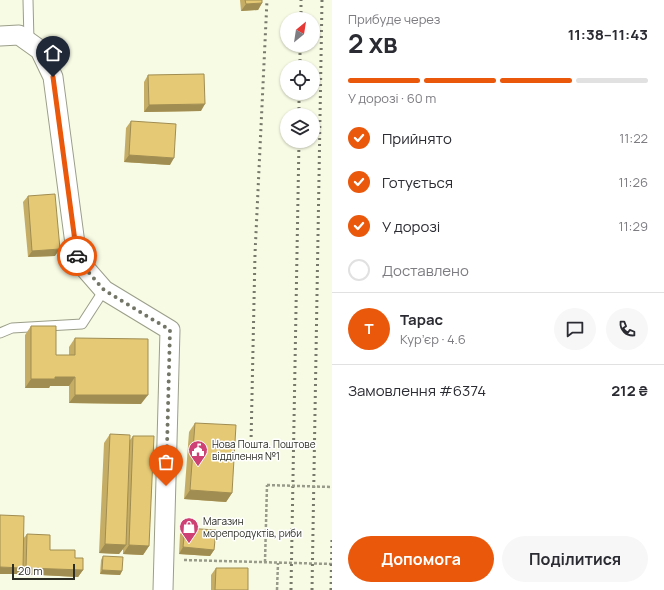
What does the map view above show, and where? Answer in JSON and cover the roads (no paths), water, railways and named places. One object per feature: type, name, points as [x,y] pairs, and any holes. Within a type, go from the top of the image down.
[{"type":"street","points":[[0,36],[19,35],[40,50],[53,77],[77,259],[104,290],[170,330],[163,590]]},
{"type":"lane","points":[[28,0],[29,43]]},
{"type":"lane","points":[[0,333],[12,328],[82,324],[104,290]]},
{"type":"railway","points":[[251,443],[255,254],[267,0]]},
{"type":"railway","points":[[301,0],[301,12]]},
{"type":"railway","points":[[312,590],[322,0]]},
{"type":"railway","points":[[300,52],[300,60]]},
{"type":"railway","points":[[299,100],[299,108]]},
{"type":"railway","points":[[291,590],[299,148]]},
{"type":"railway","points":[[331,590],[332,537]]},
{"type":"place","name":"Нова Пошта. Поштове відділення №1","points":[[198,467]]},
{"type":"place","name":"Магазин морепродуктів, риби","points":[[189,544]]}]
